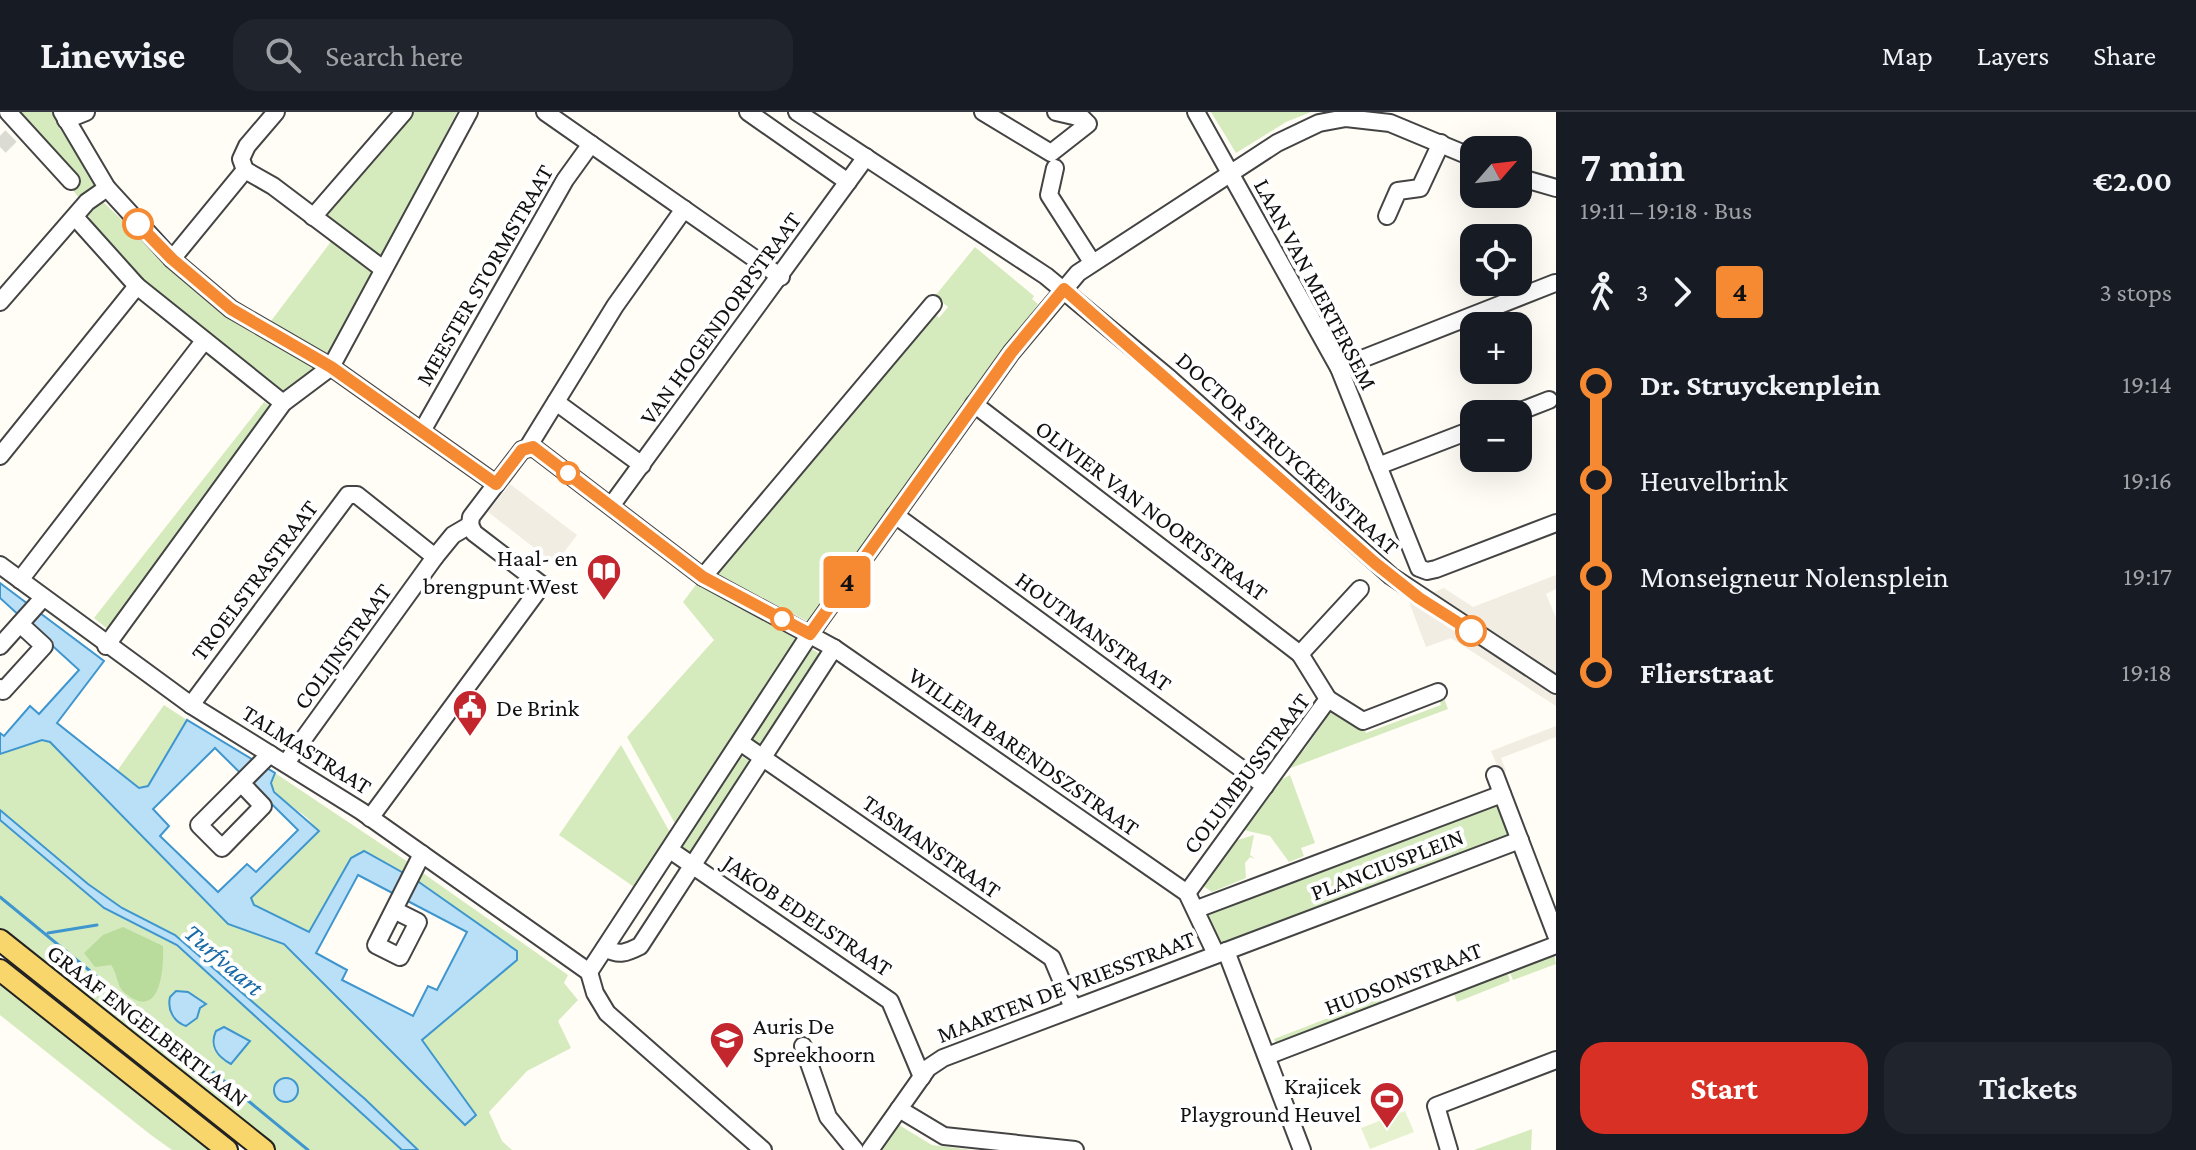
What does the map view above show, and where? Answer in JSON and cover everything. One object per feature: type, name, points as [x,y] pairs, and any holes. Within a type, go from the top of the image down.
[{"type":"main road","name":"GRAAF ENGELBERTLAAN","points":[[0,940],[264,1150]]},
{"type":"main road","name":"GRAAF ENGELBERTLAAN","points":[[0,970],[227,1150]]},
{"type":"street","points":[[8,112],[16,131],[71,181]]},
{"type":"street","points":[[86,112],[64,116],[107,188],[172,259],[231,309],[331,367],[496,484]]},
{"type":"street","points":[[276,112],[247,146],[241,159],[245,170],[273,186],[383,269]]},
{"type":"street","points":[[313,217],[404,112]]},
{"type":"street","points":[[106,646],[283,403],[331,367],[469,112]]},
{"type":"street","points":[[545,112],[781,277]]},
{"type":"street","points":[[748,112],[848,182]]},
{"type":"street","name":"DOCTOR STRUYCKENSTRAAT","points":[[797,112],[1064,289],[1391,576],[1556,685]]},
{"type":"street","points":[[983,112],[1051,153],[1088,124],[1082,118],[1056,112]]},
{"type":"street","name":"LAAN VAN MERTERSEM","points":[[1196,112],[1339,368],[1413,558],[1423,570],[1436,569],[1556,523]]},
{"type":"street","points":[[763,1150],[607,1013],[595,993],[589,972],[810,634],[974,404],[1064,289],[1092,262],[1229,173],[1306,128],[1332,120],[1359,115],[1401,126],[1460,152]]},
{"type":"street","points":[[1387,216],[1398,191],[1420,188],[1441,143]]},
{"type":"street","name":"MEESTER STORMSTRAAT","points":[[422,431],[565,180],[591,144]]},
{"type":"street","name":"VAN HOGENDORPSTRAAT","points":[[611,506],[866,157]]},
{"type":"street","points":[[1055,168],[1049,195],[1092,262]]},
{"type":"street","points":[[172,259],[245,170]]},
{"type":"street","points":[[1532,181],[1556,188]]},
{"type":"street","points":[[0,302],[75,217],[107,188]]},
{"type":"street","name":"COLIJNSTRAAT","points":[[286,763],[435,557],[453,535],[470,525],[471,517],[528,447],[615,306],[684,209]]},
{"type":"street","points":[[75,217],[137,286],[283,403]]},
{"type":"street","points":[[1339,368],[1555,283]]},
{"type":"street","points":[[0,456],[137,286]]},
{"type":"street","points":[[703,577],[933,304]]},
{"type":"street","points":[[20,580],[204,341]]},
{"type":"street","points":[[1532,407],[1549,400]]},
{"type":"street","points":[[556,402],[642,465]]},
{"type":"street","name":"OLIVIER VAN NOORTSTRAAT","points":[[974,404],[1300,654]]},
{"type":"street","points":[[1378,466],[1460,434]]},
{"type":"street","name":"WILLEM BARENDSZSTRAAT","points":[[528,447],[537,449],[703,577],[834,648],[1187,893]]},
{"type":"street","name":"TROELSTRASTRAAT","points":[[191,705],[348,495],[357,495],[435,557]]},
{"type":"street","name":"HOUTMANSTRAAT","points":[[895,515],[1265,786]]},
{"type":"street","points":[[370,818],[542,585],[474,533],[470,525]]},
{"type":"street","name":"TALMASTRAAT","points":[[0,565],[20,580],[30,612],[106,646],[265,759],[286,763],[370,818],[589,972]]},
{"type":"street","points":[[1328,699],[1300,654],[1360,589]]},
{"type":"street","points":[[0,646],[30,612],[44,646],[3,691],[0,688]]},
{"type":"street","points":[[605,948],[614,954],[640,946],[834,648]]},
{"type":"street","name":"COLUMBUSSTRAAT","points":[[1187,893],[1328,699],[1363,721],[1438,692]]},
{"type":"street","name":"TASMANSTRAAT","points":[[740,742],[1052,958],[1073,1008]]},
{"type":"street","points":[[243,780],[265,759]]},
{"type":"street","points":[[1495,775],[1551,907],[1556,935]]},
{"type":"street","name":"PLANCIUSPLEIN","points":[[1197,909],[1502,794]]},
{"type":"street","name":"PLANCIUSPLEIN","points":[[1221,952],[1520,840]]},
{"type":"street","name":"JAKOB EDELSTRAAT","points":[[670,850],[890,1001],[922,1077]]},
{"type":"street","points":[[397,903],[422,854]]},
{"type":"street","points":[[1187,893],[1221,952],[1267,1056],[1302,1150]]},
{"type":"street","name":"HUDSONSTRAAT","points":[[1267,1056],[1556,945]]},
{"type":"street","name":"MAARTEN DE VRIESSTRAAT","points":[[870,1150],[931,1064],[1221,952]]},
{"type":"street","points":[[803,1046],[828,1117],[855,1150]]},
{"type":"street","points":[[1449,1150],[1436,1106],[1556,1060]]},
{"type":"street","points":[[899,1109],[944,1136],[1075,1150]]},
{"type":"green space","points":[[16,112],[52,112],[96,183],[94,190],[81,201]]},
{"type":"green space","points":[[414,112],[457,112],[383,256],[376,256],[324,219]]},
{"type":"green space","points":[[1211,112],[1311,112],[1286,122],[1236,153]]},
{"type":"green space","points":[[102,201],[195,289],[318,367],[287,395],[265,382],[266,378],[194,323],[124,261],[88,215],[91,208]]},
{"type":"green space","points":[[333,239],[376,269],[329,355],[271,321]]},
{"type":"green space","points":[[975,247],[1034,296],[1032,299],[1038,304],[812,620],[807,621],[719,575],[717,569],[933,312],[939,318],[948,307],[935,296]]},
{"type":"green space","points":[[264,402],[273,408],[109,630],[94,618]]},
{"type":"green space","points":[[698,582],[803,639],[677,827],[627,737],[714,640],[683,602]]},
{"type":"green space","points":[[810,648],[820,654],[757,751],[747,745]]},
{"type":"green space","points":[[1442,693],[1448,709],[1288,769],[1286,764],[1304,750],[1326,719],[1321,715],[1327,708],[1361,724],[1366,733],[1441,705],[1438,694]]},
{"type":"green space","points":[[164,705],[187,720],[148,786],[139,788],[117,771]]},
{"type":"green space","points":[[42,740],[50,742],[228,924],[285,944],[464,1125],[422,1040],[518,957],[515,949],[416,880],[420,871],[568,975],[564,983],[578,1000],[558,1021],[571,1048],[527,1071],[489,1112],[502,1141],[512,1150],[418,1150],[365,1099],[175,935],[122,908],[88,884],[0,810],[0,754]]},
{"type":"green space","points":[[621,745],[672,836],[637,889],[559,835]]},
{"type":"green space","points":[[740,755],[750,762],[689,854],[680,848]]},
{"type":"green space","points":[[275,773],[411,864],[405,874],[360,851],[309,932],[254,905],[251,898],[317,834],[309,820],[275,791],[271,783]]},
{"type":"green space","points":[[1290,775],[1315,843],[1301,848],[1304,856],[1289,862],[1270,836],[1239,829],[1273,784]]},
{"type":"green space","points":[[1496,801],[1511,828],[1509,837],[1220,945],[1207,918],[1207,914]]},
{"type":"green space","points":[[0,820],[104,908],[177,945],[402,1150],[275,1150],[0,933]]},
{"type":"green space","points":[[1254,835],[1250,855],[1255,859],[1250,857],[1245,863],[1246,878],[1212,892],[1199,883],[1228,843]]},
{"type":"green space","points":[[123,927],[163,946],[158,989],[146,1001],[137,1000],[122,990],[111,965],[95,967],[84,953],[103,935]]},
{"type":"green space","points":[[1553,950],[1556,964],[1513,980],[1508,968]]},
{"type":"green space","points":[[1506,968],[1510,981],[1457,1002],[1452,989]]},
{"type":"green space","points":[[0,978],[216,1150],[172,1150],[0,1015]]},
{"type":"green space","points":[[1380,998],[1384,1008],[1278,1048],[1274,1039]]},
{"type":"green space","name":"Krajicek Playground Heuvel","points":[[1405,1111],[1414,1132],[1370,1149],[1361,1128]]},
{"type":"green space","points":[[894,1122],[932,1145],[972,1150],[875,1150]]},
{"type":"green space","points":[[1532,1129],[1531,1150],[1474,1150]]},
{"type":"shaded area","points":[[510,484],[577,535],[555,564],[488,512]]},
{"type":"shaded area","points":[[1556,575],[1556,589],[1546,594],[1556,618],[1556,706],[1451,638],[1426,647],[1409,602],[1444,588],[1473,607]]},
{"type":"shaded area","points":[[1556,726],[1556,737],[1501,758],[1506,771],[1500,773],[1491,751]]},
{"type":"water","points":[[0,583],[104,661],[57,723],[139,788],[148,786],[187,720],[275,773],[271,783],[274,792],[319,831],[251,898],[254,905],[309,932],[351,858],[364,851],[416,880],[517,951],[517,960],[422,1040],[476,1115],[465,1125],[284,944],[228,924],[50,742],[42,740],[0,754],[0,733],[4,736],[30,706],[39,714],[79,670],[0,598]],"holes":[[[215,748],[298,830],[256,872],[247,864],[218,892],[160,836],[169,826],[153,809]],[[358,875],[467,932],[437,990],[428,986],[413,1016],[342,980],[347,970],[316,953]]]},
{"type":"water","points":[[0,810],[88,884],[122,908],[175,935],[365,1099],[418,1150],[402,1150],[177,945],[104,908],[0,820]]},
{"type":"water","points":[[176,991],[188,992],[206,1004],[200,1008],[197,1018],[186,1026],[172,1015],[169,1002]]},
{"type":"water","points":[[224,1027],[250,1041],[231,1064],[222,1058],[214,1046],[216,1031]]},
{"type":"water","points":[[286,1078],[294,1082],[298,1090],[294,1098],[286,1102],[278,1098],[274,1090],[278,1082]]},
{"type":"waterway","points":[[0,897],[308,1150]]},
{"type":"waterway","points":[[48,933],[97,925]]},
{"type":"tunnel","points":[[0,147],[11,136]]},
{"type":"bus line","name":"4","points":[[138,224],[172,259],[231,309],[331,367],[496,484],[522,450],[533,447],[703,577],[810,634],[1011,353],[1064,289],[1169,378],[1375,563],[1419,598],[1471,631]]},
{"type":"place","name":"Haal- en brengpunt West","points":[[604,602]]},
{"type":"place","name":"De Brink","points":[[470,738]]},
{"type":"place","name":"Auris De Spreekhoorn","points":[[727,1070]]},
{"type":"place","name":"Krajicek Playground Heuvel","points":[[1387,1130]]},
{"type":"water label","name":"Turfvaart","points":[[224,960]]}]
